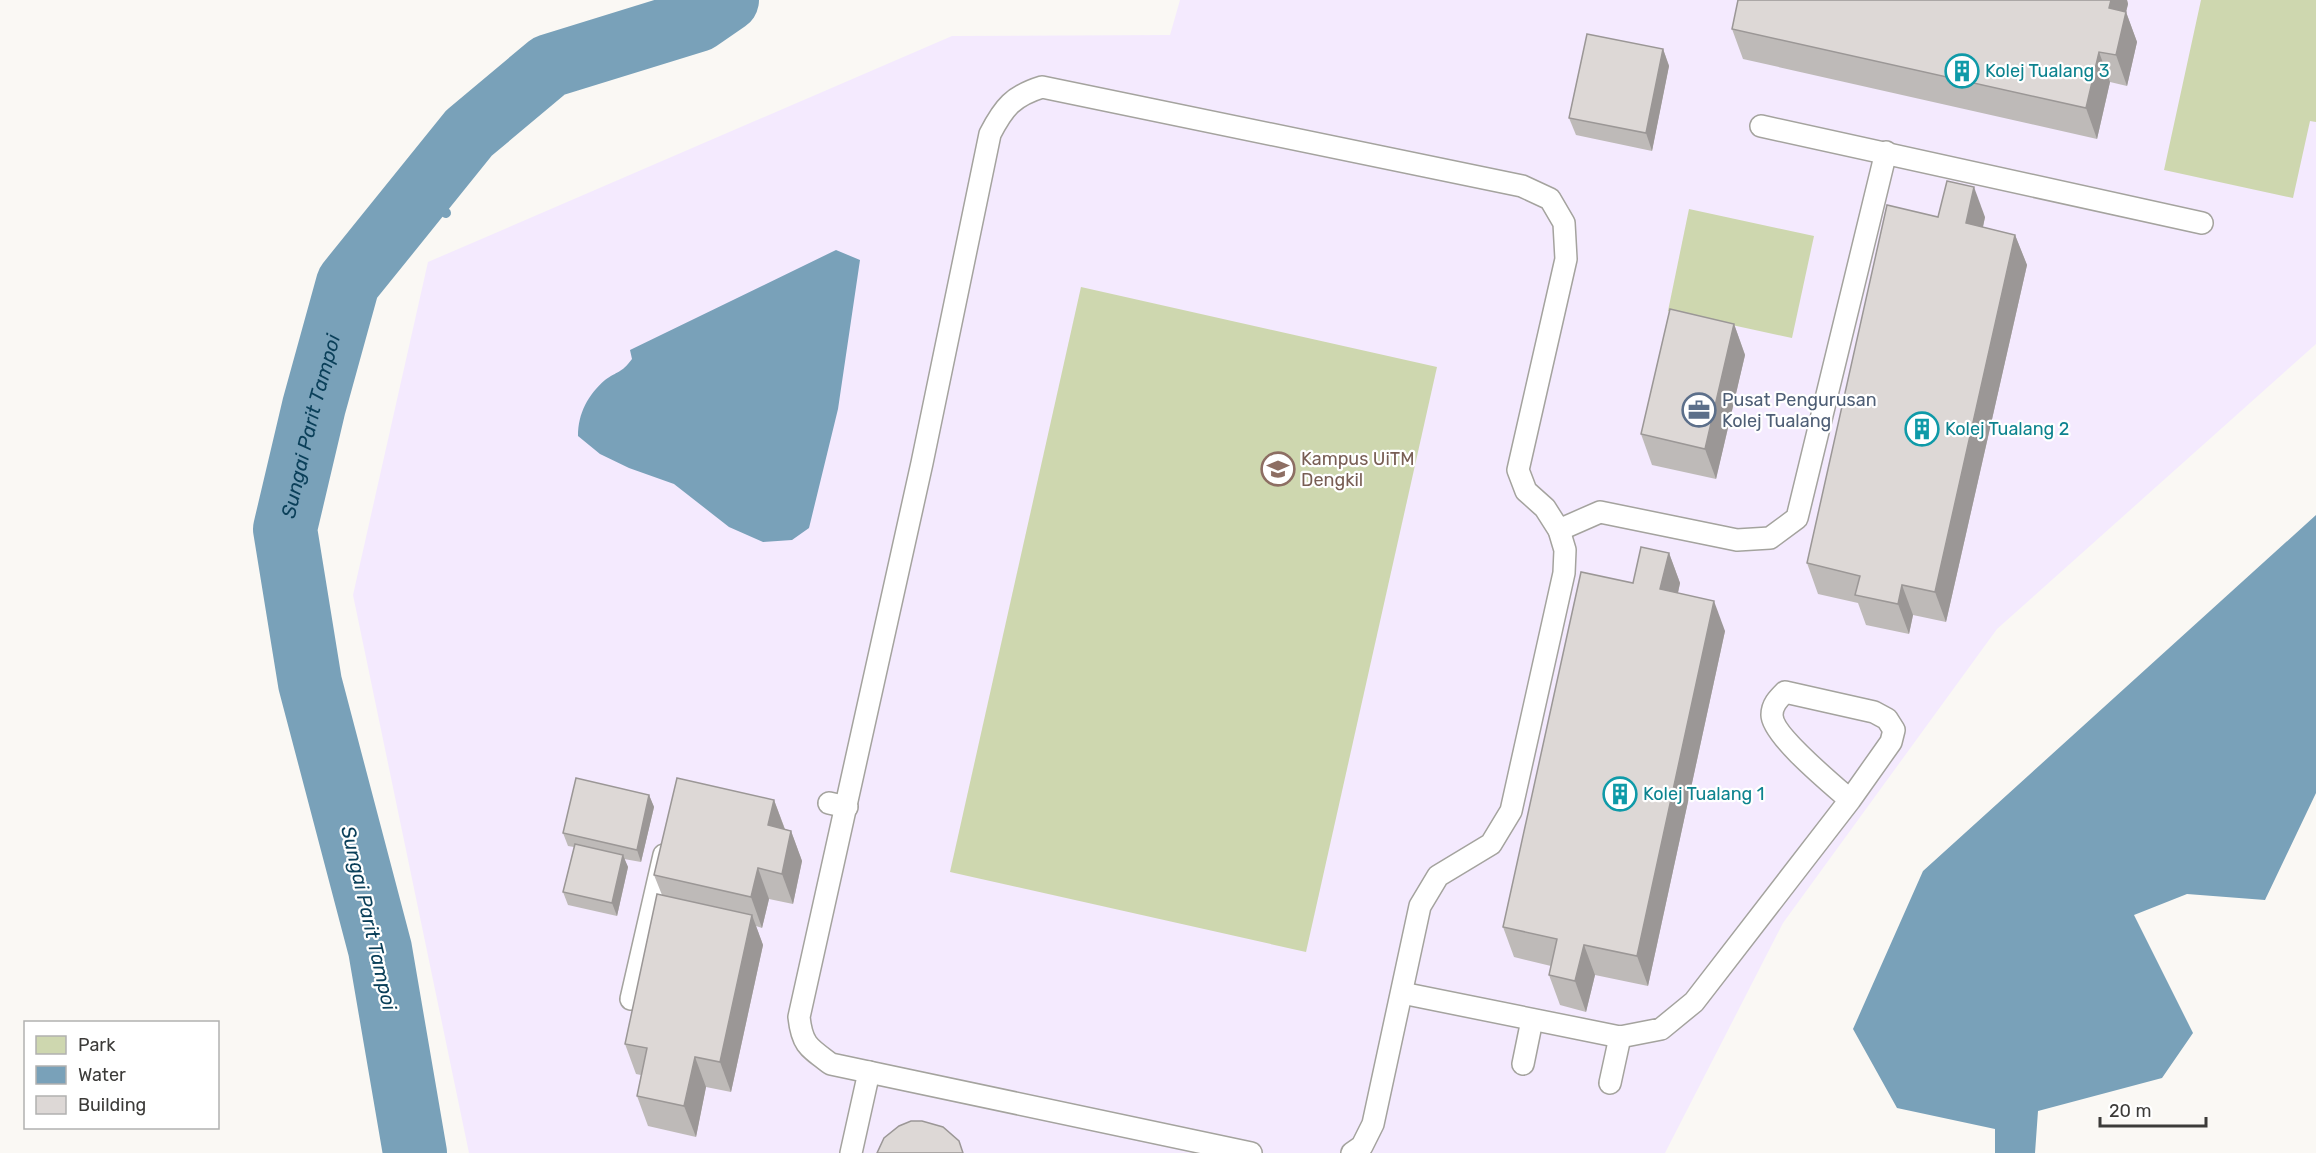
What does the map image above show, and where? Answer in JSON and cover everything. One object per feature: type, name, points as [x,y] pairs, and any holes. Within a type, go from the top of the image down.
[{"type":"lane","points":[[1251,1153],[831,1064],[813,1051],[801,1036],[800,1017],[838,805],[961,281],[990,134],[1002,112],[1022,93],[1042,87],[1522,186],[1550,199],[1564,223],[1566,259],[1518,470],[1526,491],[1545,508],[1559,530],[1565,550],[1564,573],[1511,811],[1491,844],[1438,876],[1420,906],[1373,1124],[1362,1146],[1352,1153]]},
{"type":"lane","points":[[1761,126],[2202,224]]},
{"type":"lane","points":[[1559,530],[1600,512],[1737,540],[1770,538],[1797,518],[1886,152]]},
{"type":"lane","points":[[1402,993],[1620,1037],[1661,1029],[1694,1002],[1850,800],[1891,742],[1894,730],[1891,724],[1874,712],[1785,692],[1776,701],[1772,717],[1779,734],[1850,800]]},
{"type":"lane","points":[[631,999],[669,832]]},
{"type":"lane","points":[[1523,1064],[1532,1020]]},
{"type":"lane","points":[[1610,1083],[1620,1037]]},
{"type":"lane","points":[[851,1153],[869,1072]]},
{"type":"shaded area","name":"Kampus UiTM Dengkil","points":[[1180,0],[2316,0],[2316,344],[1997,629],[1783,923],[1665,1153],[469,1153],[353,595],[428,262],[952,36],[1170,35]]},
{"type":"green space","points":[[2201,0],[2316,0],[2316,122],[2310,121],[2293,198],[2164,170]]},
{"type":"green space","points":[[1689,209],[1814,236],[1792,338],[1668,311]]},
{"type":"green space","points":[[1081,287],[1437,367],[1306,952],[950,872]]},
{"type":"water","points":[[836,250],[860,260],[838,409],[809,528],[792,540],[763,542],[729,527],[674,484],[629,468],[600,454],[578,436],[582,412],[589,398],[605,380],[628,364],[632,359],[630,350]]},
{"type":"water","points":[[2316,515],[2316,793],[2265,900],[2187,894],[2134,915],[2193,1033],[2162,1078],[2038,1111],[2035,1153],[1995,1153],[1995,1129],[1897,1108],[1853,1029],[1923,871]]},
{"type":"building","name":"Kolej Tualang 3","points":[[1738,0],[2111,0],[2109,8],[2126,12],[2116,55],[2099,52],[2086,108],[1732,29]]},
{"type":"building","points":[[1587,34],[1663,49],[1646,133],[1569,118]]},
{"type":"building","name":"Kolej Tualang 2","points":[[1947,181],[1974,187],[1966,223],[2015,235],[1935,592],[1902,585],[1898,604],[1855,595],[1860,576],[1807,563],[1887,205],[1938,217]]},
{"type":"building","points":[[1670,309],[1734,324],[1705,449],[1641,434]]},
{"type":"building","name":"Kolej Tualang 1","points":[[1641,547],[1669,553],[1660,589],[1714,601],[1637,956],[1584,945],[1575,981],[1549,975],[1557,939],[1503,927],[1581,572],[1633,583]]},
{"type":"building","points":[[576,778],[649,795],[637,850],[563,833]]},
{"type":"building","points":[[677,778],[774,800],[768,825],[791,831],[782,874],[758,868],[751,897],[654,875]]},
{"type":"building","points":[[575,844],[623,855],[612,903],[563,892]]},
{"type":"building","points":[[657,894],[752,915],[720,1062],[695,1057],[684,1106],[637,1096],[647,1048],[625,1044]]},
{"type":"building","points":[[911,1121],[922,1121],[943,1127],[959,1141],[963,1153],[877,1153],[884,1138],[899,1126]]},
{"type":"waterway","name":"Sungai Parit Tampoi","points":[[415,1153],[380,949],[310,683],[285,529],[314,406],[348,283],[469,133],[549,66],[698,20],[727,0]]},
{"type":"waterway","points":[[421,193],[446,213]]},
{"type":"place","name":"Kolej Tualang 3","points":[[1962,71]]},
{"type":"place","name":"Pusat Pengurusan Kolej Tualang","points":[[1699,410]]},
{"type":"place","name":"Kolej Tualang 2","points":[[1922,429]]},
{"type":"place","name":"Kampus UiTM Dengkil","points":[[1278,469]]},
{"type":"place","name":"Kolej Tualang 1","points":[[1620,794]]}]
